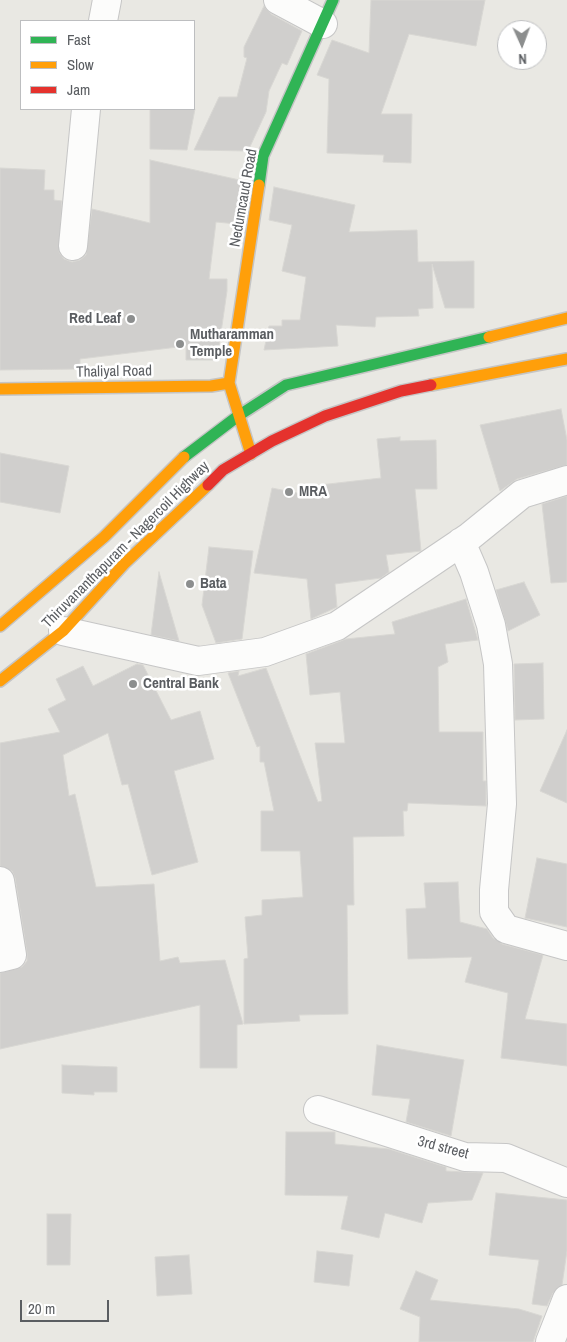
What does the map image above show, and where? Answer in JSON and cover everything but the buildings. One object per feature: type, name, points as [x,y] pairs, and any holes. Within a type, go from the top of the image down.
[{"type":"main road","name":"Nedumcaud Road","points":[[229,383],[263,156],[328,12]]},
{"type":"main road","name":"Thiruvananthapuram - Nagercoil Highway","points":[[0,626],[104,536],[187,454],[238,416],[286,384],[567,318]]},
{"type":"main road","name":"Thiruvananthapuram - Nagercoil Highway","points":[[0,681],[63,631],[124,564],[223,470],[251,454],[325,416],[401,391],[567,359]]},
{"type":"main road","name":"Thaliyal Road","points":[[0,389],[211,386],[229,383]]},
{"type":"main road","points":[[229,383],[251,454]]},
{"type":"street","points":[[103,20],[107,0]]},
{"type":"street","points":[[278,0],[328,12]]},
{"type":"street","points":[[73,246],[86,110]]},
{"type":"street","points":[[63,631],[198,661],[265,652],[337,626],[461,542],[522,494],[567,480]]},
{"type":"street","points":[[461,542],[474,572],[491,626],[498,664],[502,804],[494,890],[494,912],[506,929],[567,946]]},
{"type":"street","points":[[0,880],[12,956],[0,958]]},
{"type":"street","name":"3rd street","points":[[318,1110],[465,1157],[506,1158],[567,1183]]},
{"type":"street","points":[[550,1342],[567,1299]]},
{"type":"traffic: fast","points":[[259,185],[263,156],[333,0]]},
{"type":"traffic: fast","points":[[184,457],[238,416],[286,385],[489,337]]},
{"type":"traffic: slow","points":[[251,454],[229,383],[259,185]]},
{"type":"traffic: slow","points":[[489,337],[567,318]]},
{"type":"traffic: slow","points":[[431,385],[567,359]]},
{"type":"traffic: slow","points":[[0,389],[211,386],[229,383]]},
{"type":"traffic: slow","points":[[0,626],[104,537],[184,457]]},
{"type":"traffic: slow","points":[[0,681],[63,631],[124,564],[208,485]]},
{"type":"traffic: jam","points":[[208,485],[223,470],[272,441],[325,416],[401,391],[431,385]]},
{"type":"place","name":"Red Leaf","points":[[131,319]]},
{"type":"place","name":"Mutharamman Temple","points":[[180,344]]},
{"type":"place","name":"MRA","points":[[289,492]]},
{"type":"place","name":"Bata","points":[[190,584]]},
{"type":"place","name":"Central Bank","points":[[133,684]]}]
